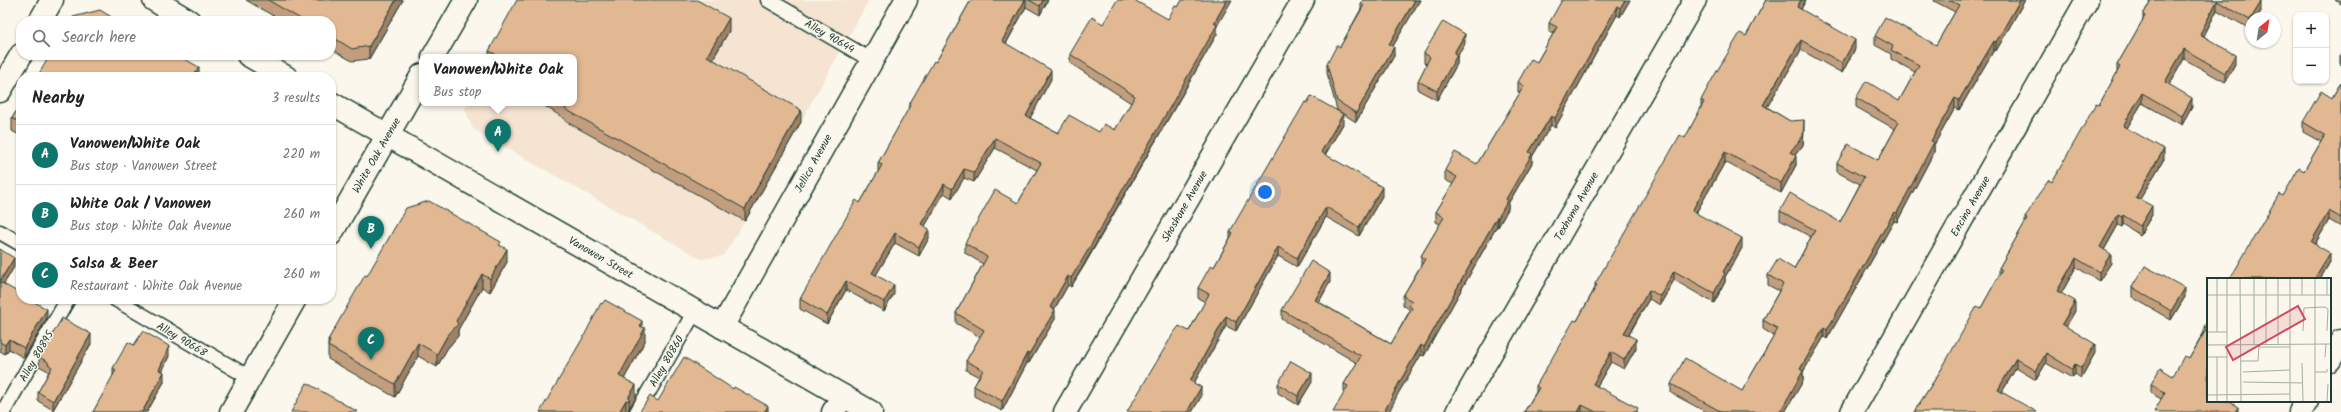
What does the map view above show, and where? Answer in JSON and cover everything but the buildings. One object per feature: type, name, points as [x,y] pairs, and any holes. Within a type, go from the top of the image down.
[{"type":"street","points":[[43,16],[52,0]]},
{"type":"street","points":[[154,0],[181,16]]},
{"type":"street","points":[[435,54],[466,0]]},
{"type":"street","name":"Jellico Avenue","points":[[722,327],[906,0]]},
{"type":"street","name":"Shoshone Avenue","points":[[1065,412],[1303,0]]},
{"type":"street","name":"Texhoma Avenue","points":[[1457,412],[1695,0]]},
{"type":"street","name":"Encino Avenue","points":[[1852,412],[2087,0]]},
{"type":"street","points":[[0,91],[18,60]]},
{"type":"street","points":[[257,60],[277,72]]},
{"type":"street","name":"White Oak Avenue","points":[[336,225],[419,80]]},
{"type":"street","name":"Vanowen Street","points":[[336,106],[722,327],[838,404],[871,412]]},
{"type":"street","points":[[231,412],[292,304]]},
{"type":"street","points":[[2331,358],[2341,341]]},
{"type":"street","points":[[2300,412],[2306,402]]},
{"type":"lane","name":"Alley 90644","points":[[768,0],[871,60]]},
{"type":"lane","points":[[0,232],[16,241]]},
{"type":"lane","name":"Alley 80895","points":[[3,412],[65,304]]},
{"type":"lane","name":"Alley 90668","points":[[124,304],[250,378]]},
{"type":"lane","name":"Alley 80860","points":[[637,412],[695,311]]},
{"type":"shaded area","points":[[527,0],[869,0],[745,221],[723,256],[701,259],[473,129],[465,109],[466,106],[577,106],[577,54],[572,54]]},
{"type":"place","name":"Vanowen/White Oak","points":[[498,152]]},
{"type":"place","name":"White Oak / Vanowen","points":[[371,249]]},
{"type":"place","name":"Salsa & Beer","points":[[371,360]]}]
